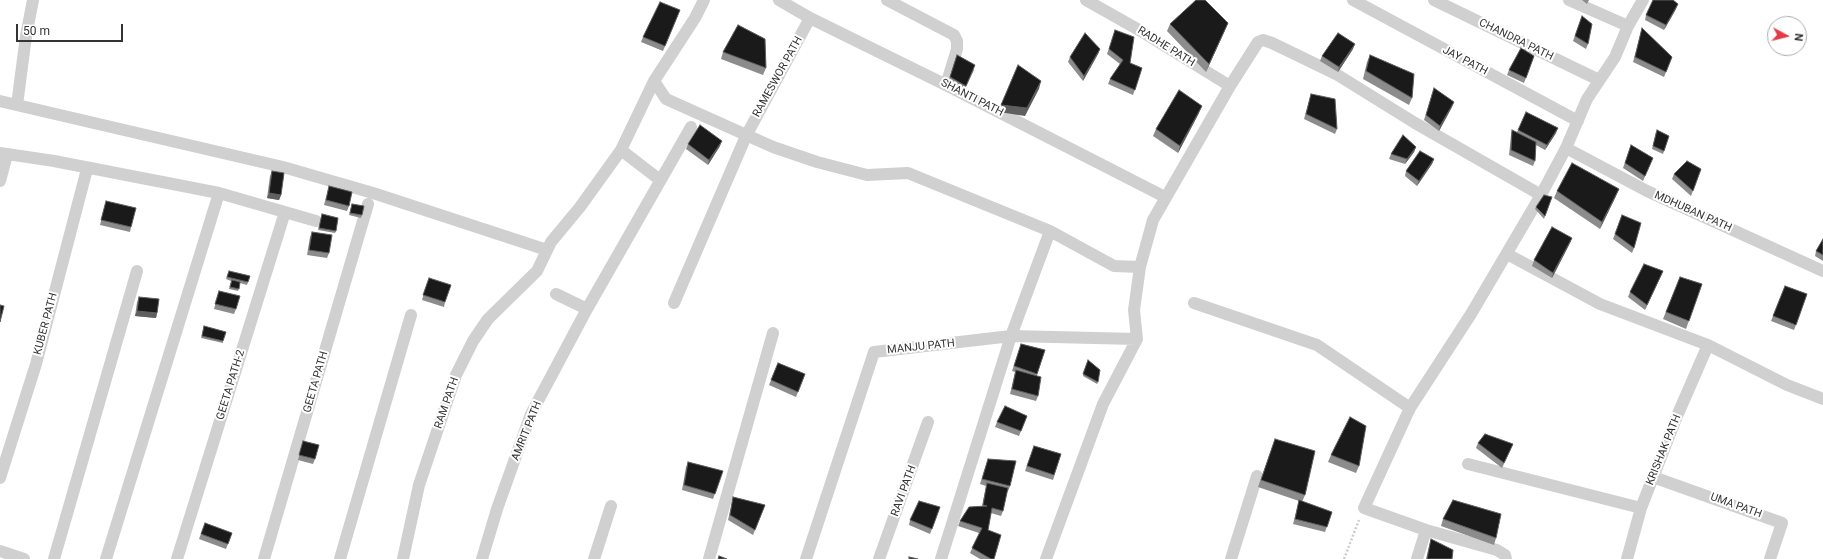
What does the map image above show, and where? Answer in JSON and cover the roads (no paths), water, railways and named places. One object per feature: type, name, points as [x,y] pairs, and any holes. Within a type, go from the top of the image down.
[{"type":"street","points":[[17,105],[26,36],[33,0]]},
{"type":"street","points":[[0,101],[283,167],[373,193],[547,250],[621,150],[654,81],[695,18],[704,0]]},
{"type":"street","name":"SHANTI PATH","points":[[780,0],[810,18],[946,85],[1165,197]]},
{"type":"street","points":[[887,0],[954,35],[957,41],[957,49],[946,85]]},
{"type":"street","name":"RADHE PATH","points":[[1086,0],[1230,86]]},
{"type":"street","name":"JAY PATH","points":[[1353,0],[1578,120]]},
{"type":"street","name":"CHANDRA PATH","points":[[1434,0],[1599,80]]},
{"type":"street","points":[[1569,0],[1628,26]]},
{"type":"street","points":[[1506,559],[1505,555],[1497,550],[1426,530],[1364,508],[1410,408],[1428,383],[1541,195],[1566,148],[1587,99],[1615,57],[1628,26],[1643,0]]},
{"type":"street","name":"RAMESWOR PATH","points":[[674,303],[746,136],[810,18]]},
{"type":"street","points":[[1046,559],[1103,404],[1137,339],[1134,310],[1140,267],[1153,220],[1165,197],[1204,134],[1230,86],[1258,42],[1263,40],[1272,43],[1336,74],[1415,123],[1541,195]]},
{"type":"street","points":[[654,81],[666,100],[746,136],[817,162],[867,175],[908,173],[1050,231],[1114,266],[1140,267]]},
{"type":"street","name":"AMRIT PATH","points":[[482,559],[497,509],[531,414],[587,309],[691,127]]},
{"type":"street","name":"MDHUBAN PATH","points":[[1566,148],[1647,192],[1823,271]]},
{"type":"street","points":[[621,150],[660,180]]},
{"type":"street","points":[[0,181],[4,154],[54,161],[87,169],[219,193],[316,221]]},
{"type":"street","name":"KUBER PATH","points":[[0,478],[36,364],[87,169]]},
{"type":"street","points":[[106,559],[219,193]]},
{"type":"street","name":"GEETA PATH","points":[[264,559],[368,204]]},
{"type":"street","name":"GEETA PATH-2","points":[[177,559],[285,212]]},
{"type":"street","points":[[941,559],[1011,336],[1050,231]]},
{"type":"street","name":"RAM PATH","points":[[403,559],[419,486],[460,369],[473,341],[488,319],[537,271],[547,250]]},
{"type":"street","points":[[1506,254],[1600,304],[1708,344],[1732,358],[1787,385],[1823,398]]},
{"type":"street","points":[[54,559],[137,271]]},
{"type":"street","points":[[556,294],[587,309]]},
{"type":"street","points":[[1194,303],[1318,345],[1410,408]]},
{"type":"street","points":[[340,559],[411,315]]},
{"type":"street","points":[[709,559],[773,333]]},
{"type":"street","name":"MANJU PATH","points":[[806,559],[874,352],[1011,336],[1137,339]]},
{"type":"street","name":"KRISHAK PATH","points":[[1627,559],[1641,508],[1708,344]]},
{"type":"street","name":"RAVI PATH","points":[[879,559],[928,422]]},
{"type":"street","points":[[1468,464],[1641,508]]},
{"type":"street","points":[[1231,559],[1257,476]]},
{"type":"street","name":"UMA PATH","points":[[1653,477],[1782,523],[1770,559]]},
{"type":"street","points":[[594,559],[611,506]]},
{"type":"street","points":[[1417,559],[1426,530]]},
{"type":"street","points":[[0,551],[24,559]]}]
